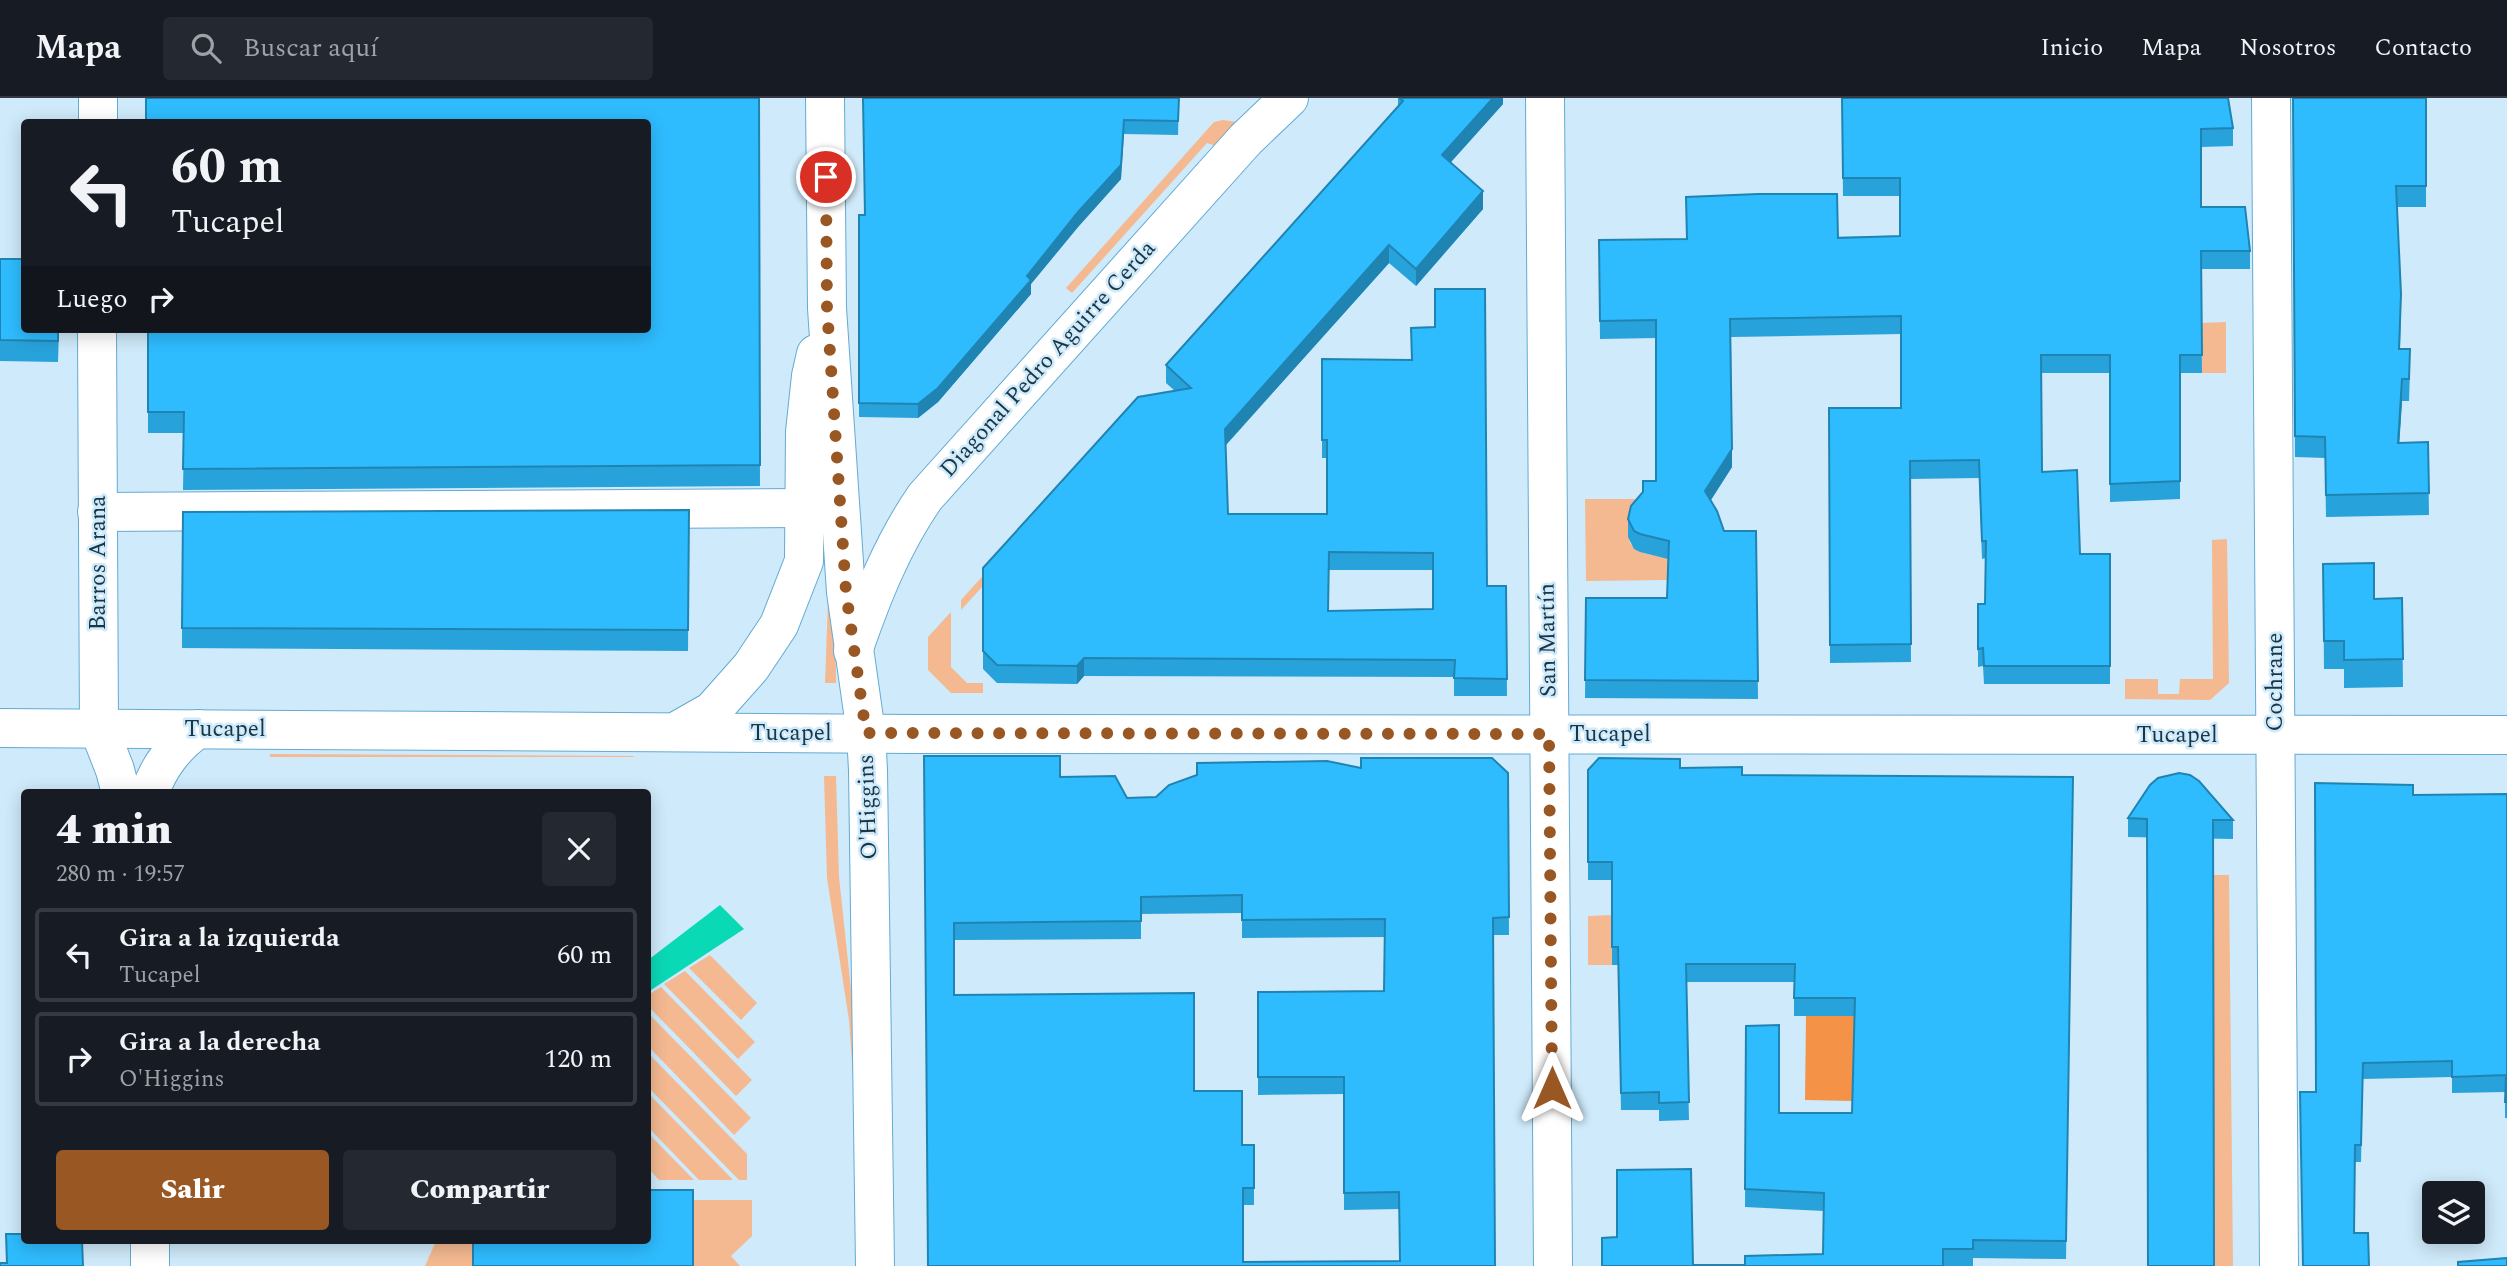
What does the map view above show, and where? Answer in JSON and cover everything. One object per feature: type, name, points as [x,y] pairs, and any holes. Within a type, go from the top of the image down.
[{"type":"main road","points":[[98,98],[98,119]]},
{"type":"main road","name":"O'Higgins","points":[[825,98],[827,308],[846,592],[866,733],[872,952],[875,1266]]},
{"type":"main road","points":[[1246,139],[1251,98]]},
{"type":"main road","name":"Diagonal Pedro Aguirre Cerda","points":[[853,651],[884,569],[925,497],[1246,139],[1289,98]]},
{"type":"main road","name":"San Martín","points":[[1545,98],[1553,1266]]},
{"type":"main road","name":"Cochrane","points":[[2271,98],[2279,1266]]},
{"type":"main road","points":[[675,732],[712,711],[758,657],[779,625],[804,561],[805,432],[811,376],[827,308]]},
{"type":"main road","name":"Barros Arana","points":[[97,333],[99,729],[120,789]]},
{"type":"main road","points":[[97,512],[803,508]]},
{"type":"main road","name":"Tucapel","points":[[0,729],[2507,735]]},
{"type":"main road","points":[[151,789],[154,779],[175,749],[198,729]]},
{"type":"main road","points":[[150,1244],[150,1266]]},
{"type":"shaded area","points":[[1214,122],[1237,122],[1222,148],[1207,143],[1072,293],[1066,288]]},
{"type":"shaded area","points":[[2226,322],[2226,373],[2202,373],[2202,323]]},
{"type":"shaded area","points":[[1585,499],[1643,499],[1628,530],[1630,543],[1643,552],[1669,558],[1668,580],[1586,581]]},
{"type":"shaded area","points":[[1025,529],[994,574],[961,610],[961,600]]},
{"type":"shaded area","points":[[2227,539],[2229,683],[2210,700],[2125,699],[2125,679],[2158,679],[2158,694],[2179,694],[2180,679],[2213,679],[2212,540]]},
{"type":"shaded area","points":[[835,577],[836,683],[825,683],[828,600]]},
{"type":"shaded area","points":[[951,612],[951,667],[967,683],[983,683],[983,693],[951,693],[928,670],[928,637]]},
{"type":"shaded area","points":[[270,754],[633,756],[634,757],[270,757]]},
{"type":"shaded area","points":[[824,776],[836,776],[839,877],[853,1008],[854,1089],[849,1020],[827,878]]},
{"type":"shaded area","points":[[2214,875],[2229,875],[2233,1266],[2214,1266]]},
{"type":"shaded area","points":[[720,905],[744,929],[651,990],[651,958]]},
{"type":"shaded area","points":[[1612,915],[1612,965],[1588,965],[1588,916]]},
{"type":"shaded area","points":[[710,955],[757,1003],[741,1020],[689,968]]},
{"type":"shaded area","points":[[685,971],[755,1042],[738,1059],[664,984]]},
{"type":"shaded area","points":[[661,987],[752,1080],[736,1096],[651,1009],[651,993]]},
{"type":"shaded area","points":[[651,1016],[751,1118],[734,1135],[651,1049]]},
{"type":"shaded area","points":[[1806,1016],[1855,1016],[1853,1101],[1805,1100]]},
{"type":"shaded area","points":[[651,1056],[747,1154],[747,1180],[739,1180],[651,1090]]},
{"type":"shaded area","points":[[651,1096],[733,1180],[699,1180],[651,1130]]},
{"type":"shaded area","points":[[651,1136],[694,1180],[659,1180],[651,1171]]},
{"type":"shaded area","points":[[651,1200],[752,1200],[752,1236],[731,1256],[740,1266],[693,1266],[651,1204]]},
{"type":"shaded area","points":[[435,1244],[473,1244],[473,1266],[425,1266]]},
{"type":"building","points":[[146,98],[759,98],[760,465],[183,469],[184,412],[148,412],[148,333],[651,333],[651,119],[146,119]]},
{"type":"building","points":[[863,98],[1179,98],[1178,121],[1124,120],[1121,165],[1078,212],[1027,276],[1031,280],[938,388],[918,404],[859,403],[859,215],[865,215]]},
{"type":"building","points":[[1400,98],[1493,98],[1442,155],[1483,191],[1416,269],[1389,245],[1225,429],[1228,514],[1327,514],[1327,440],[1322,440],[1322,359],[1412,360],[1411,328],[1435,327],[1435,289],[1485,289],[1487,586],[1506,586],[1507,679],[1454,678],[1455,660],[1084,658],[1077,666],[997,665],[983,651],[983,568],[1138,397],[1191,388],[1166,365],[1403,101]],"holes":[[[1329,552],[1433,553],[1433,609],[1328,611]]]},
{"type":"building","points":[[1842,98],[2228,98],[2233,128],[2201,129],[2201,207],[2245,207],[2250,251],[2201,251],[2202,355],[2180,355],[2180,481],[2110,484],[2110,355],[2041,355],[2042,472],[2077,470],[2080,554],[2110,554],[2110,666],[1984,666],[1983,648],[1978,649],[1978,604],[1985,604],[1986,541],[1982,541],[1979,460],[1910,461],[1911,644],[1830,645],[1829,408],[1901,408],[1901,316],[1730,319],[1732,449],[1705,491],[1717,511],[1724,531],[1756,531],[1758,681],[1585,680],[1586,598],[1667,598],[1669,541],[1634,531],[1628,519],[1631,506],[1643,492],[1643,481],[1656,481],[1656,320],[1600,321],[1599,240],[1687,239],[1686,197],[1758,194],[1837,194],[1838,238],[1900,236],[1900,178],[1843,178]]},
{"type":"building","points":[[2293,98],[2426,98],[2426,186],[2396,186],[2401,294],[2399,349],[2410,349],[2409,379],[2402,379],[2398,443],[2428,442],[2429,493],[2326,495],[2325,437],[2295,436]]},
{"type":"building","points":[[0,259],[21,259],[21,333],[58,333],[58,341],[0,340]]},
{"type":"building","points":[[689,510],[688,630],[182,628],[183,512]]},
{"type":"building","points":[[2374,563],[2374,599],[2402,598],[2403,659],[2344,660],[2344,641],[2324,641],[2323,564]]},
{"type":"building","points":[[924,756],[1060,756],[1060,777],[1115,776],[1127,798],[1156,797],[1169,785],[1197,775],[1197,763],[1327,761],[1361,768],[1361,758],[1492,758],[1508,773],[1509,917],[1493,918],[1495,1266],[928,1266]],"holes":[[[1242,895],[1242,920],[1385,919],[1384,991],[1258,992],[1258,1077],[1344,1077],[1344,1193],[1399,1192],[1400,1261],[1243,1262],[1243,1188],[1254,1188],[1254,1145],[1242,1145],[1242,1091],[1194,1091],[1194,993],[954,995],[954,923],[1141,921],[1141,897]]]},
{"type":"building","points":[[1599,758],[1680,759],[1680,768],[1742,767],[1742,775],[2073,777],[2066,1241],[1973,1240],[1973,1249],[1943,1249],[1943,1266],[1602,1266],[1602,1238],[1617,1237],[1617,1170],[1691,1169],[1693,1265],[1745,1265],[1745,1256],[1823,1254],[1824,1193],[1745,1189],[1746,1026],[1779,1025],[1779,1113],[1852,1113],[1855,998],[1794,998],[1795,964],[1686,964],[1689,1102],[1659,1103],[1659,1092],[1621,1093],[1618,947],[1612,947],[1612,862],[1588,862],[1588,770]]},
{"type":"building","points":[[2179,773],[2190,775],[2199,781],[2233,820],[2213,820],[2214,1266],[2148,1266],[2147,819],[2128,818],[2150,785],[2158,778]]},
{"type":"building","points":[[2315,783],[2413,785],[2413,795],[2507,794],[2507,1102],[2506,1075],[2452,1077],[2452,1061],[2363,1063],[2361,1145],[2355,1145],[2354,1233],[2368,1233],[2369,1266],[2303,1266],[2300,1092],[2316,1092]]},
{"type":"building","points":[[651,1190],[693,1190],[693,1266],[473,1266],[473,1244],[651,1244]]},
{"type":"building","points":[[6,1234],[21,1234],[21,1244],[82,1244],[83,1266],[0,1266],[0,1263],[7,1263]]},
{"type":"building","points":[[2507,1258],[2507,1266],[2458,1266],[2458,1262]]},
{"type":"route","points":[[826,177],[827,308],[846,592],[866,733],[1549,734],[1552,1088]]}]
